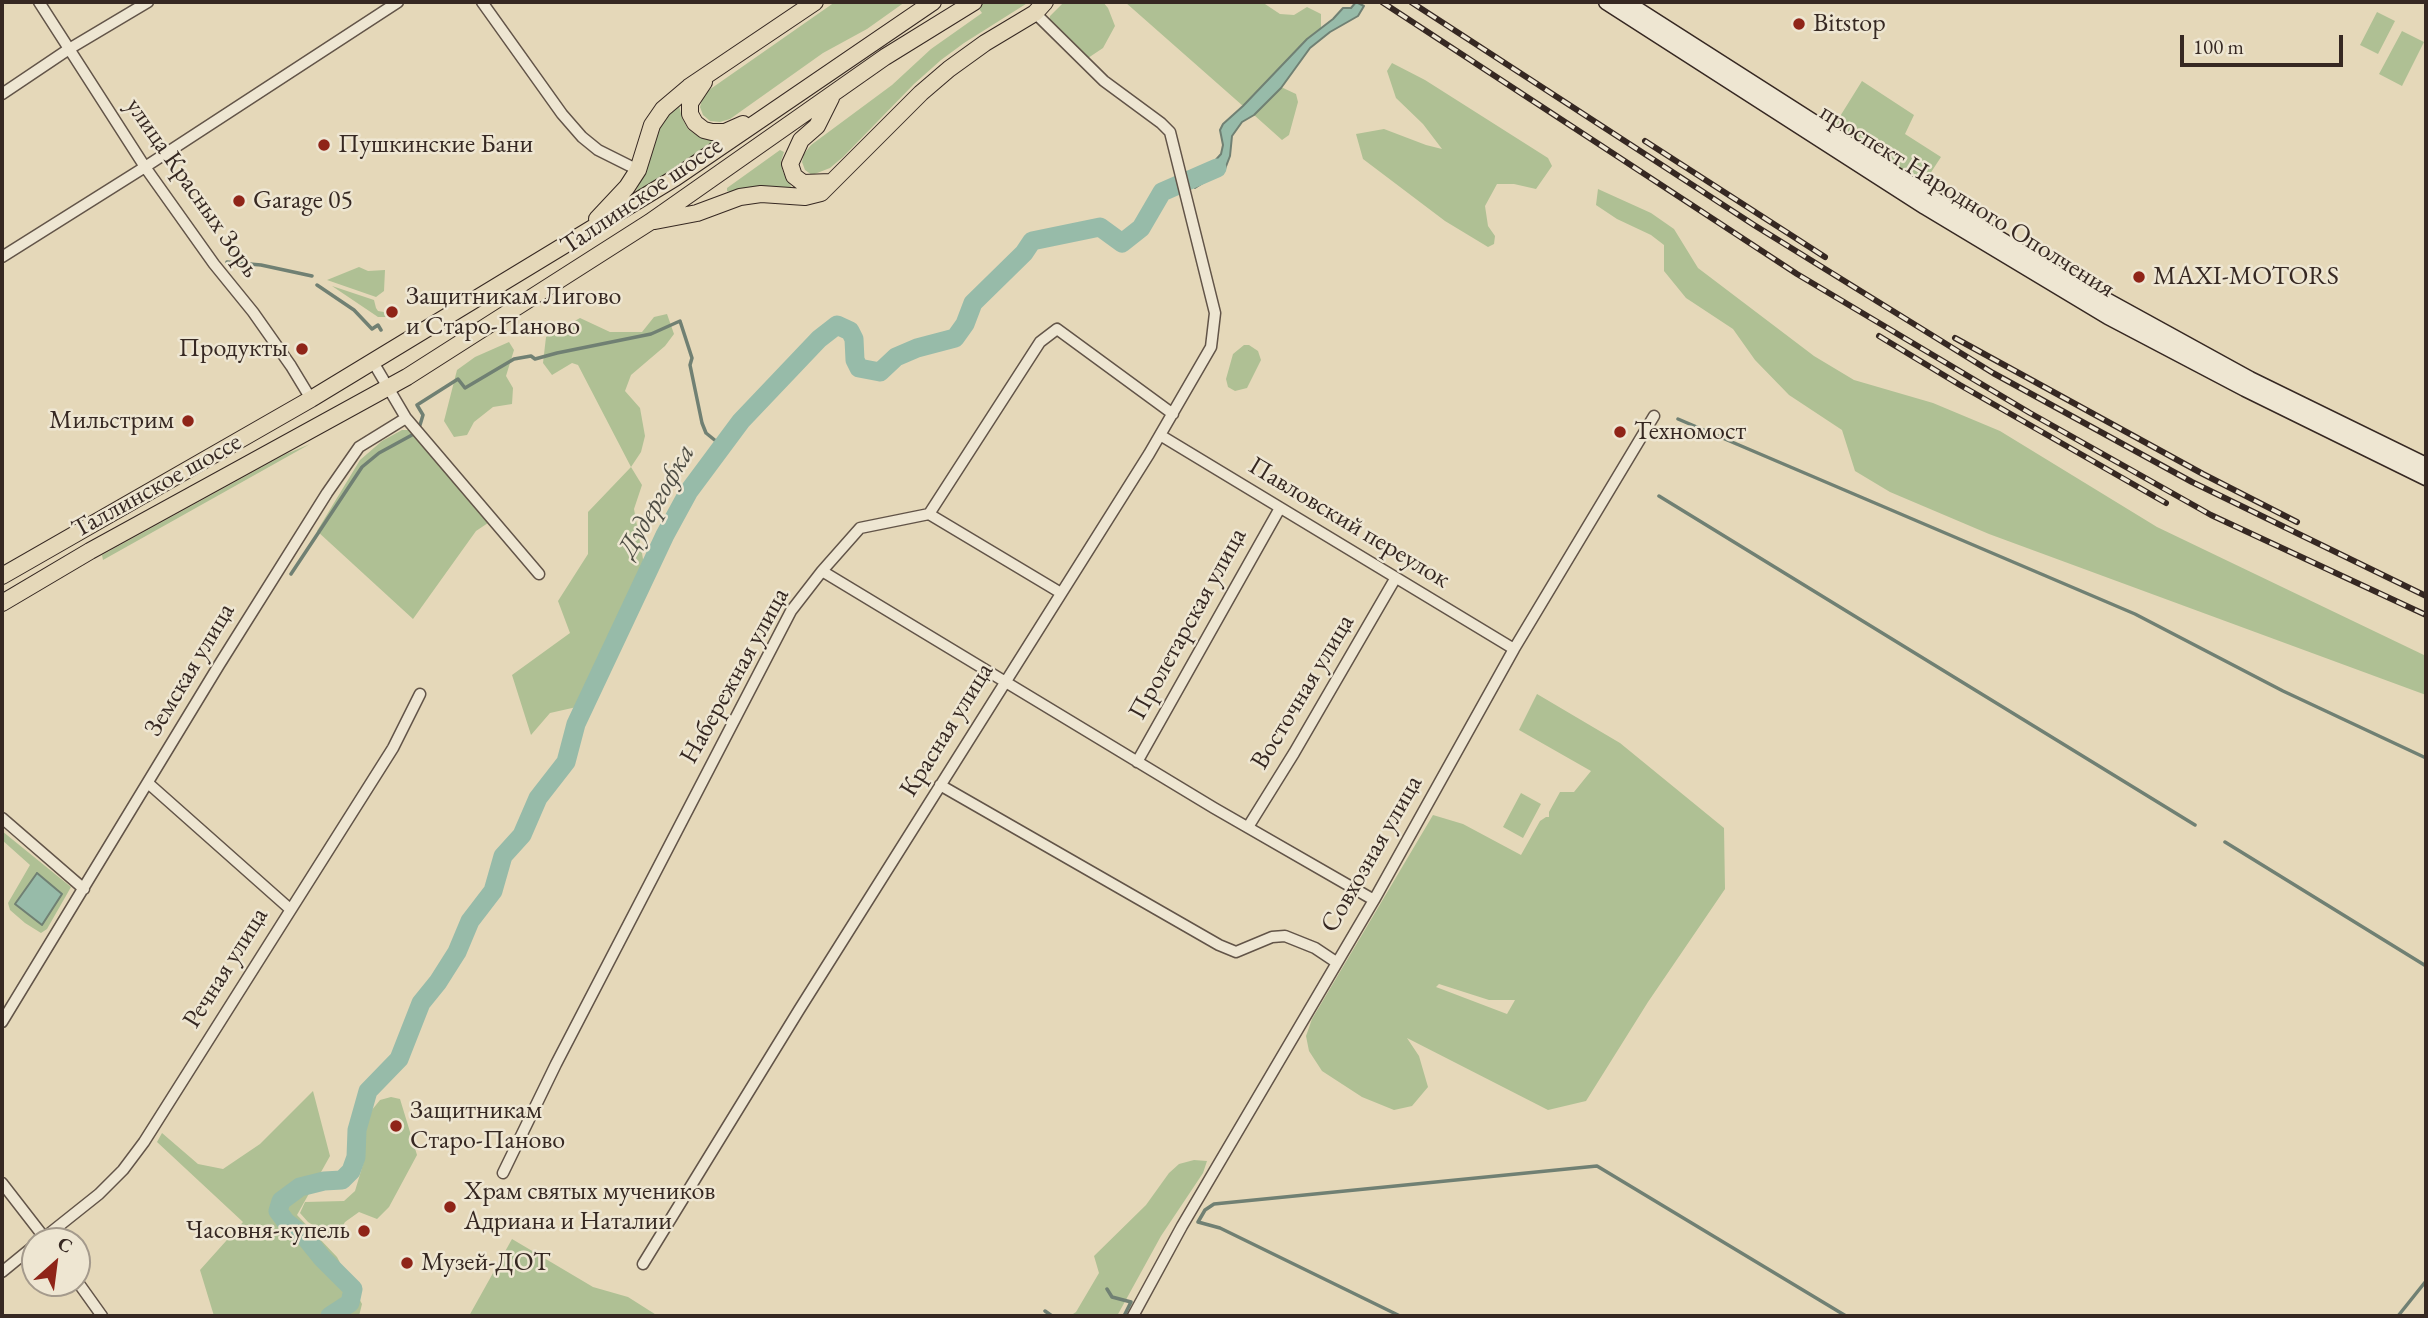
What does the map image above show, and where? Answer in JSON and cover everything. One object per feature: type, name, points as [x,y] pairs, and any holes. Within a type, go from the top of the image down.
[{"type":"main road","points":[[578,238],[615,200],[638,170],[652,125],[663,109],[690,87],[815,2]]},
{"type":"main road","name":"Таллинское шоссе","points":[[2,576],[310,399],[578,238],[675,178],[933,2]]},
{"type":"main road","name":"Таллинское шоссе","points":[[2,603],[90,551],[388,388],[650,222],[885,57],[973,2]]},
{"type":"main road","name":"проспект Народного Ополчения","points":[[1606,2],[1925,207],[2108,317],[2269,401],[2426,478]]},
{"type":"main road","name":"проспект Народного Ополчения","points":[[1626,2],[1919,190],[2048,268],[2227,367],[2426,466]]},
{"type":"main road","points":[[650,222],[697,213],[740,197],[761,194],[805,197],[821,193],[949,69],[1040,8]]},
{"type":"main road","points":[[711,74],[690,103],[690,114],[695,123],[704,130],[725,132],[775,110]]},
{"type":"main road","points":[[834,93],[817,126],[801,140],[793,152],[790,164],[794,176],[803,183],[834,182]]},
{"type":"street","name":"улица Красных Зорь","points":[[39,2],[145,167],[214,264],[253,312],[291,366],[310,399]]},
{"type":"street","points":[[2,94],[69,49],[148,2]]},
{"type":"street","points":[[2,257],[398,2]]},
{"type":"street","points":[[482,2],[562,114],[582,136],[598,150],[638,170]]},
{"type":"street","name":"Красная улица","points":[[643,1264],[1160,435],[1211,347],[1215,313],[1170,132],[1161,122],[1104,81],[1040,8]]},
{"type":"street","points":[[1061,593],[929,514],[1041,342],[1057,329],[1173,414]]},
{"type":"street","points":[[373,362],[406,418],[539,574]]},
{"type":"street","name":"Совхозная улица","points":[[1133,1316],[1182,1226],[1374,900],[1514,649],[1654,416]]},
{"type":"street","name":"Земская улица","points":[[2,1022],[226,653],[335,482],[359,447],[406,418]]},
{"type":"street","name":"Павловский переулок","points":[[1160,435],[1514,649]]},
{"type":"street","name":"Пролетарская улица","points":[[1137,762],[1280,508]]},
{"type":"street","name":"Набережная улица","points":[[503,1172],[544,1087],[791,611],[860,528],[929,514]]},
{"type":"street","points":[[822,571],[1137,762],[1374,900]]},
{"type":"street","name":"Восточная улица","points":[[1248,827],[1395,579]]},
{"type":"street","name":"Речная улица","points":[[58,1227],[99,1194],[123,1170],[144,1142],[393,748],[420,694]]},
{"type":"street","points":[[148,783],[290,909]]},
{"type":"street","points":[[940,785],[1219,945],[1236,952],[1272,937],[1285,936],[1301,941],[1336,962]]},
{"type":"street","points":[[2,818],[84,889]]},
{"type":"street","points":[[2,1183],[32,1227]]},
{"type":"street","name":"Речная улица","points":[[2,1272],[21,1257]]},
{"type":"street","points":[[88,1297],[102,1316]]},
{"type":"shaded area","points":[[835,2],[905,2],[867,29],[823,53],[730,119],[710,121],[703,115],[700,107],[709,90]]},
{"type":"shaded area","points":[[974,2],[1029,2],[941,60],[830,168],[812,175],[805,170],[802,162],[811,145],[892,85],[931,49],[982,13]]},
{"type":"shaded area","points":[[1064,2],[1103,2],[1108,8],[1115,26],[1103,48],[1088,58],[1071,46],[1049,23],[1050,16]]},
{"type":"shaded area","points":[[1125,2],[1262,2],[1280,14],[1294,15],[1307,7],[1321,14],[1321,29],[1307,39],[1243,106]]},
{"type":"shaded area","points":[[1356,2],[1364,6],[1358,16],[1330,32],[1310,48],[1281,88],[1254,115],[1242,122],[1232,136],[1230,156],[1225,169],[1195,188],[1192,174],[1212,164],[1221,154],[1223,145],[1220,130],[1223,124],[1307,39],[1343,8],[1351,8]]},
{"type":"shaded area","points":[[2377,12],[2395,21],[2378,54],[2360,45]]},
{"type":"shaded area","points":[[2402,31],[2424,42],[2402,86],[2379,74]]},
{"type":"shaded area","points":[[1392,63],[1425,80],[1548,158],[1552,166],[1536,189],[1514,184],[1497,184],[1485,206],[1488,226],[1495,236],[1494,244],[1488,247],[1445,221],[1363,159],[1356,134],[1384,129],[1442,149],[1423,124],[1396,98],[1387,71]]},
{"type":"shaded area","points":[[1862,81],[1914,115],[1905,134],[1941,157],[1926,180],[1918,180],[1834,126]]},
{"type":"shaded area","points":[[1281,87],[1296,94],[1298,102],[1289,135],[1282,140],[1254,115]]},
{"type":"shaded area","points":[[679,105],[688,129],[699,137],[714,141],[714,144],[638,192],[636,191],[660,128]]},
{"type":"shaded area","points":[[780,150],[784,152],[781,161],[783,172],[792,188],[761,187],[727,191],[727,188]]},
{"type":"shaded area","points":[[1598,189],[1651,213],[1674,229],[1698,268],[1814,356],[1854,380],[1933,403],[2000,431],[2157,527],[2426,656],[2426,695],[1989,534],[1890,492],[1855,471],[1842,430],[1789,395],[1755,360],[1733,329],[1686,298],[1664,271],[1664,245],[1596,205]]},
{"type":"shaded area","points":[[359,267],[368,271],[385,270],[384,291],[376,297],[327,280]]},
{"type":"shaded area","points":[[332,286],[374,300],[378,311],[384,312],[387,317],[378,317]]},
{"type":"shaded area","points":[[667,314],[674,334],[665,346],[631,375],[625,391],[640,408],[645,436],[641,452],[631,467],[578,365],[572,363],[552,375],[543,363],[546,337],[580,318],[610,332],[642,332],[654,317]]},
{"type":"shaded area","points":[[509,342],[514,350],[506,376],[513,388],[512,404],[493,407],[474,422],[467,435],[454,437],[444,421],[457,370],[475,357]]},
{"type":"shaded area","points":[[1244,345],[1258,351],[1261,360],[1247,388],[1235,391],[1228,387],[1226,379],[1233,354]]},
{"type":"shaded area","points":[[402,430],[412,430],[488,523],[476,531],[413,619],[317,531],[360,460],[382,441]]},
{"type":"shaded area","points":[[310,444],[103,560],[102,555],[286,454]]},
{"type":"shaded area","points":[[631,467],[642,485],[634,509],[645,570],[581,706],[550,713],[531,735],[512,675],[570,633],[558,601],[588,554],[588,512]]},
{"type":"shaded area","points":[[1537,694],[1620,743],[1724,828],[1725,889],[1648,1002],[1586,1101],[1548,1110],[1407,1038],[1419,1056],[1428,1087],[1412,1106],[1394,1110],[1362,1097],[1322,1071],[1309,1051],[1306,1036],[1312,1019],[1433,815],[1463,824],[1521,855],[1540,821],[1549,817],[1560,792],[1574,792],[1591,771],[1519,730]],"holes":[[[1439,984],[1489,1000],[1515,1000],[1507,1014],[1436,987]]]},
{"type":"shaded area","points":[[1521,793],[1541,804],[1523,838],[1503,827]]},
{"type":"shaded area","points":[[2,831],[71,887],[47,929],[41,933],[10,910],[8,903],[30,865],[2,840]]},
{"type":"shaded area","points":[[37,873],[62,894],[42,925],[15,904]]},
{"type":"shaded area","points":[[313,1091],[330,1156],[297,1215],[337,1257],[362,1304],[359,1316],[214,1316],[200,1270],[243,1222],[157,1142],[162,1133],[198,1164],[223,1169],[260,1144]]},
{"type":"shaded area","points":[[391,1097],[400,1099],[417,1155],[389,1207],[377,1219],[359,1212],[345,1222],[337,1237],[332,1237],[308,1222],[300,1213],[305,1202],[344,1201],[355,1191],[364,1161],[361,1134],[363,1121],[380,1100]]},
{"type":"shaded area","points":[[1194,1160],[1207,1161],[1203,1173],[1161,1236],[1117,1316],[1070,1316],[1076,1312],[1099,1273],[1094,1256],[1146,1205],[1169,1173],[1179,1164]]},
{"type":"shaded area","points":[[512,1239],[593,1287],[628,1297],[658,1316],[469,1316]]},
{"type":"waterway","name":"Дудергофка","points":[[330,1316],[350,1303],[353,1289],[305,1237],[286,1222],[278,1211],[281,1201],[300,1187],[342,1180],[351,1171],[356,1157],[357,1130],[368,1091],[399,1059],[421,1003],[457,952],[470,921],[493,891],[503,856],[522,835],[538,798],[566,762],[576,724],[665,535],[689,491],[741,421],[819,339],[837,325],[850,331],[859,368],[880,372],[896,357],[917,348],[955,338],[965,324],[973,303],[1024,253],[1032,241],[1100,227],[1122,243],[1141,228],[1162,192],[1217,168]]},
{"type":"waterway","points":[[227,262],[261,265],[312,276]]},
{"type":"waterway","points":[[317,285],[354,310],[372,329],[378,325],[381,330]]},
{"type":"waterway","points":[[420,425],[423,415],[417,405],[458,379],[465,388],[514,359],[531,356],[535,359],[651,334],[680,321],[692,358],[690,365],[702,423],[706,433],[722,446]]},
{"type":"waterway","points":[[1678,419],[2135,614],[2283,691],[2426,758]]},
{"type":"waterway","points":[[291,574],[362,467],[379,453],[412,435]]},
{"type":"waterway","points":[[1659,496],[2195,825]]},
{"type":"waterway","points":[[2225,842],[2426,966]]},
{"type":"waterway","points":[[1400,1316],[1220,1228],[1198,1222],[1205,1210],[1214,1204],[1597,1166],[1846,1316]]},
{"type":"waterway","points":[[2398,1316],[2426,1281]]},
{"type":"waterway","points":[[1107,1289],[1112,1297],[1131,1302],[1124,1316]]},
{"type":"waterway","points":[[1045,1311],[1052,1316]]},
{"type":"railway","points":[[1382,2],[1797,274],[2030,413],[2211,515],[2426,615]]},
{"type":"railway","points":[[1411,2],[1754,225],[1993,373],[2192,482],[2426,596]]},
{"type":"railway","points":[[1645,141],[1825,257]]},
{"type":"railway","points":[[1879,336],[2166,503]]},
{"type":"railway","points":[[1955,338],[2203,474],[2297,522]]},
{"type":"place","name":"Bitstop","points":[[1799,24]]},
{"type":"place","name":"Пушкинские Бани","points":[[324,145]]},
{"type":"place","name":"Garage 05","points":[[239,201]]},
{"type":"place","name":"MAXI-MOTORS","points":[[2139,277]]},
{"type":"place","name":"Защитникам Лигово и Старо-Паново","points":[[392,312]]},
{"type":"place","name":"Продукты","points":[[302,349]]},
{"type":"place","name":"Мильстрим","points":[[188,421]]},
{"type":"place","name":"Техномост","points":[[1620,432]]},
{"type":"place","name":"Защитникам Старо-Паново","points":[[396,1126]]},
{"type":"place","name":"Храм святых мучеников Адриана и Наталии","points":[[450,1207]]},
{"type":"place","name":"Часовня-купель","points":[[364,1231]]},
{"type":"place","name":"Музей-ДОТ","points":[[407,1263]]}]
